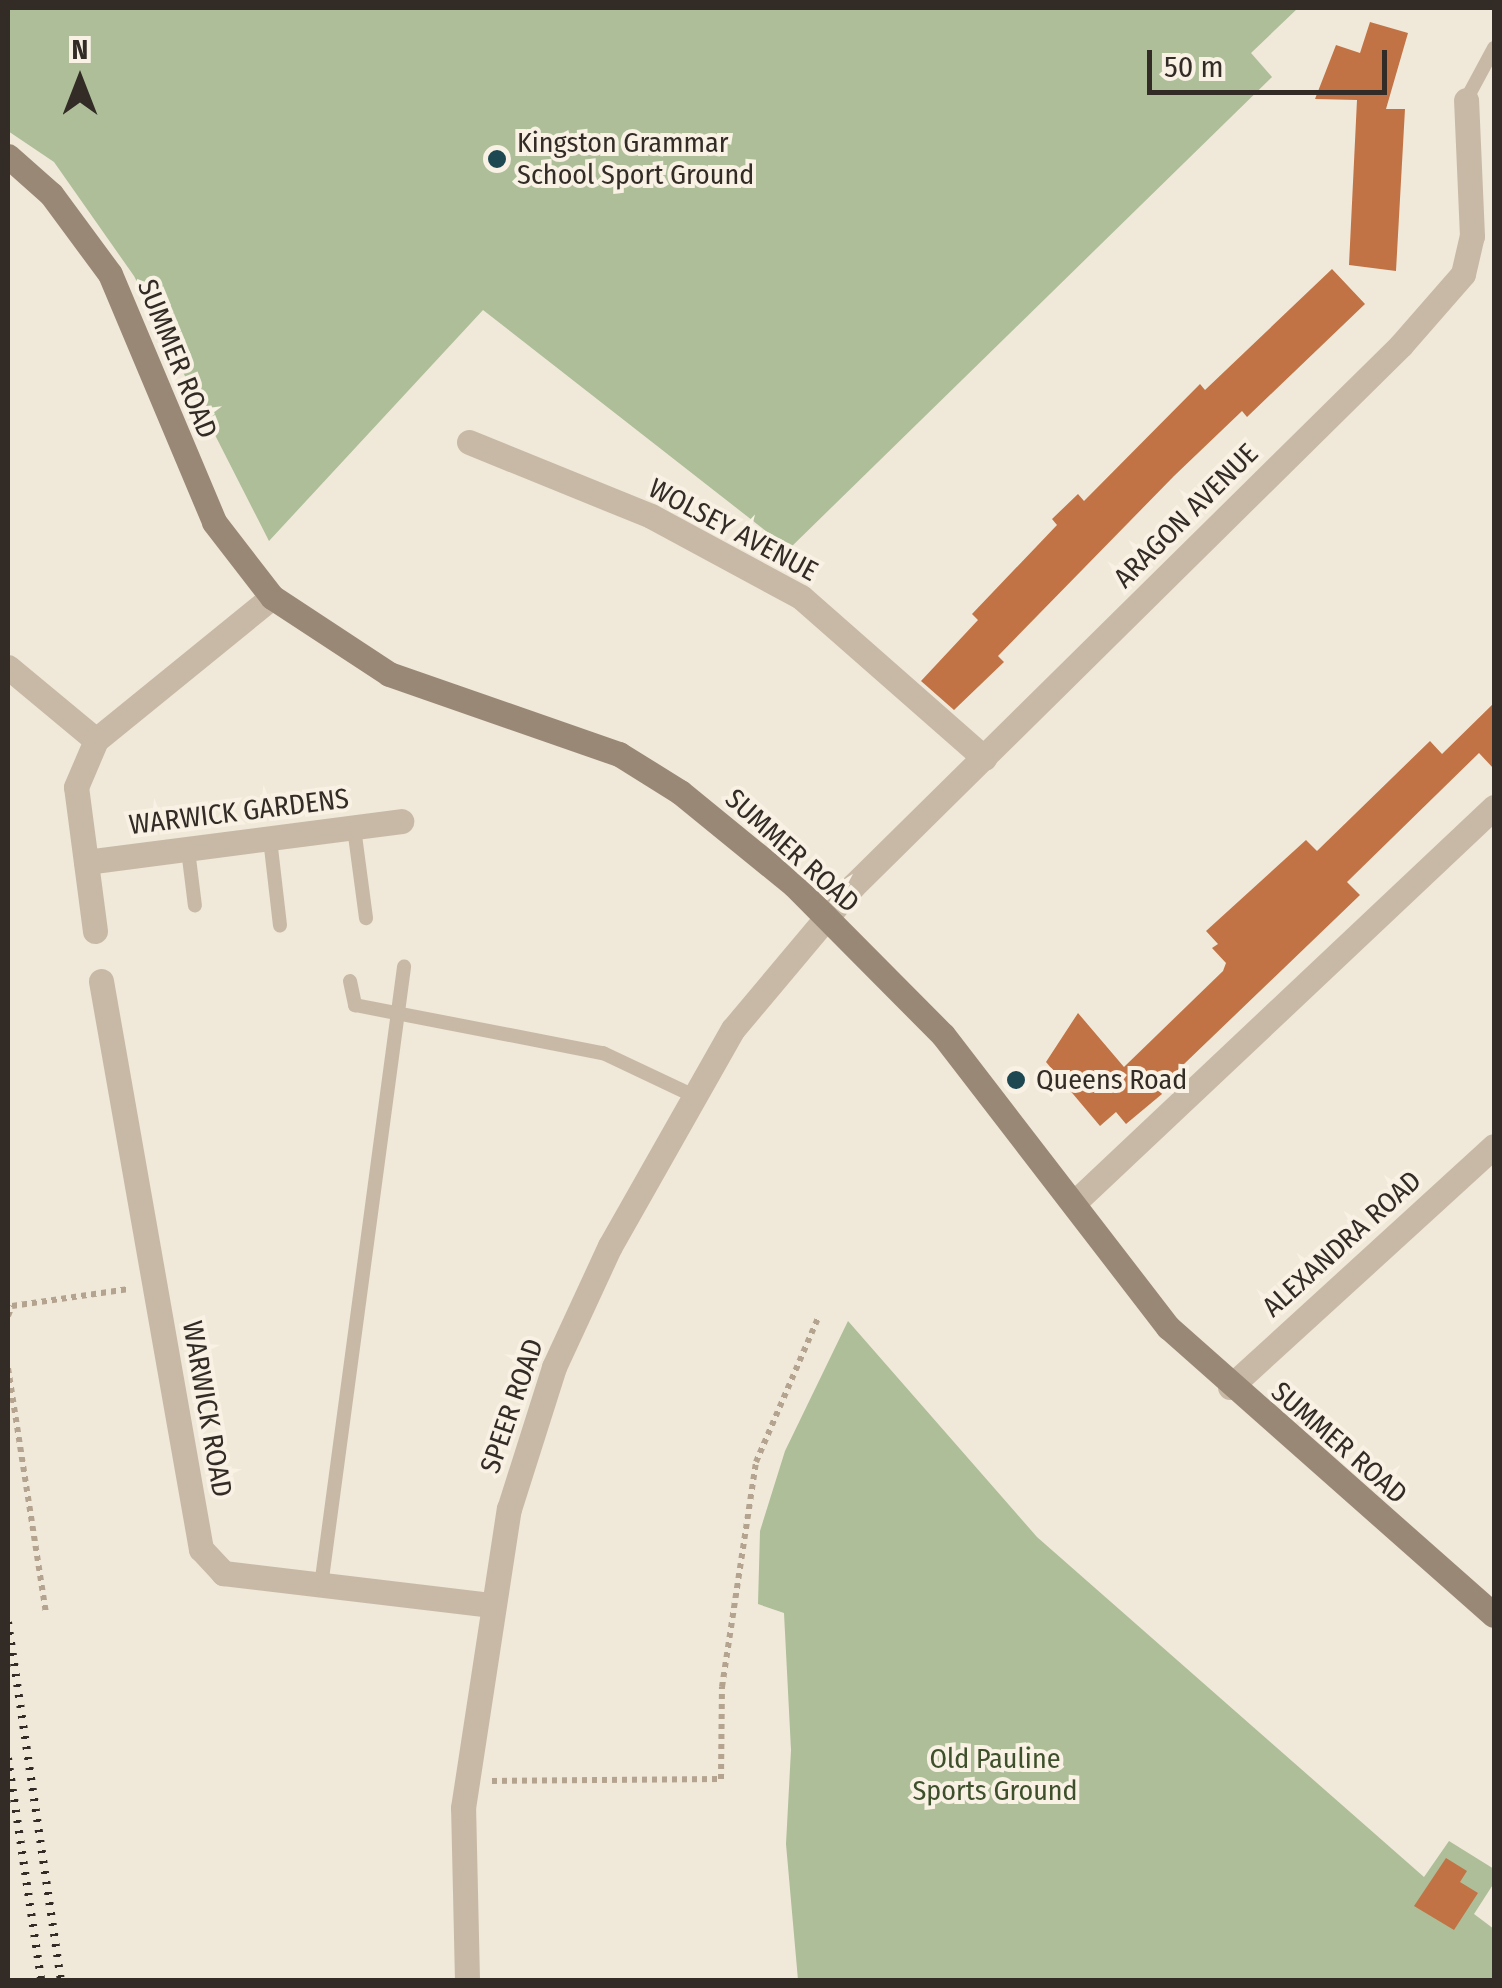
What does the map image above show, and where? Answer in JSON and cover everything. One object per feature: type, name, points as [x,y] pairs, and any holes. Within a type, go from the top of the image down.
[{"type":"street","name":"ARAGON AVENUE","points":[[824,921],[1402,345],[1463,274],[1472,236],[1466,100]]},
{"type":"street","name":"SUMMER ROAD","points":[[8,156],[51,194],[110,274],[214,522],[272,598],[389,674],[619,754],[680,792],[794,885],[824,921],[943,1035],[1168,1327],[1230,1387],[1494,1615]]},
{"type":"street","name":"WOLSEY AVENUE","points":[[468,442],[651,516],[801,597],[984,758]]},
{"type":"street","points":[[95,932],[76,787],[96,740],[272,598]]},
{"type":"street","points":[[8,668],[96,740]]},
{"type":"street","points":[[1075,1202],[1494,807]]},
{"type":"street","name":"WARWICK GARDENS","points":[[86,862],[401,822]]},
{"type":"street","name":"SPEER ROAD","points":[[466,1980],[460,1902],[466,1781],[509,1509],[554,1366],[610,1246],[692,1095],[733,1029],[824,921]]},
{"type":"street","name":"WARWICK ROAD","points":[[101,982],[201,1550],[223,1573],[492,1605]]},
{"type":"street","name":"ALEXANDRA ROAD","points":[[1230,1387],[1494,1146]]},
{"type":"lane","points":[[1466,100],[1494,48]]},
{"type":"lane","points":[[354,828],[366,918]]},
{"type":"lane","points":[[270,839],[280,925]]},
{"type":"lane","points":[[188,850],[195,906]]},
{"type":"lane","points":[[322,1586],[404,966]]},
{"type":"lane","points":[[350,982],[355,1005],[396,1018],[603,1053],[692,1095]]},
{"type":"path","points":[[8,1316],[10,1305],[155,1286]]},
{"type":"path","points":[[466,1781],[722,1779],[722,1687],[756,1462],[819,1316]]},
{"type":"path","points":[[8,1368],[46,1613]]},
{"type":"green space","points":[[8,8],[1298,8],[1251,53],[1272,77],[789,549],[483,310],[269,541],[134,276],[54,162],[8,131]]},
{"type":"green space","name":"Old Pauline Sports Ground","points":[[848,1321],[1037,1537],[1424,1877],[1449,1841],[1494,1869],[1494,1883],[1474,1914],[1494,1929],[1494,1980],[798,1980],[786,1844],[791,1750],[784,1613],[758,1604],[760,1531],[785,1451]]},
{"type":"building","points":[[1370,22],[1408,33],[1386,109],[1405,109],[1396,271],[1349,265],[1357,100],[1315,99],[1336,45],[1360,53]]},
{"type":"building","points":[[1332,269],[1365,304],[1247,417],[1242,411],[1174,476],[998,656],[1004,662],[954,710],[921,681],[978,620],[972,614],[1057,525],[1052,519],[1078,494],[1084,501],[1200,384],[1205,390]]},
{"type":"building","points":[[1494,703],[1494,769],[1479,753],[1347,882],[1360,895],[1158,1089],[1162,1094],[1126,1124],[1116,1112],[1100,1126],[1046,1062],[1078,1013],[1124,1067],[1223,971],[1226,963],[1212,948],[1218,944],[1206,931],[1306,840],[1317,851],[1430,741],[1442,754]]},
{"type":"building","points":[[1446,1858],[1467,1871],[1460,1882],[1478,1893],[1454,1930],[1414,1906]]},
{"type":"railway","points":[[8,1622],[61,1980]]},
{"type":"railway","points":[[8,1758],[41,1980]]},
{"type":"place","name":"Kingston Grammar School Sport Ground","points":[[497,159]]},
{"type":"place","name":"Queens Road","points":[[1016,1080]]}]
